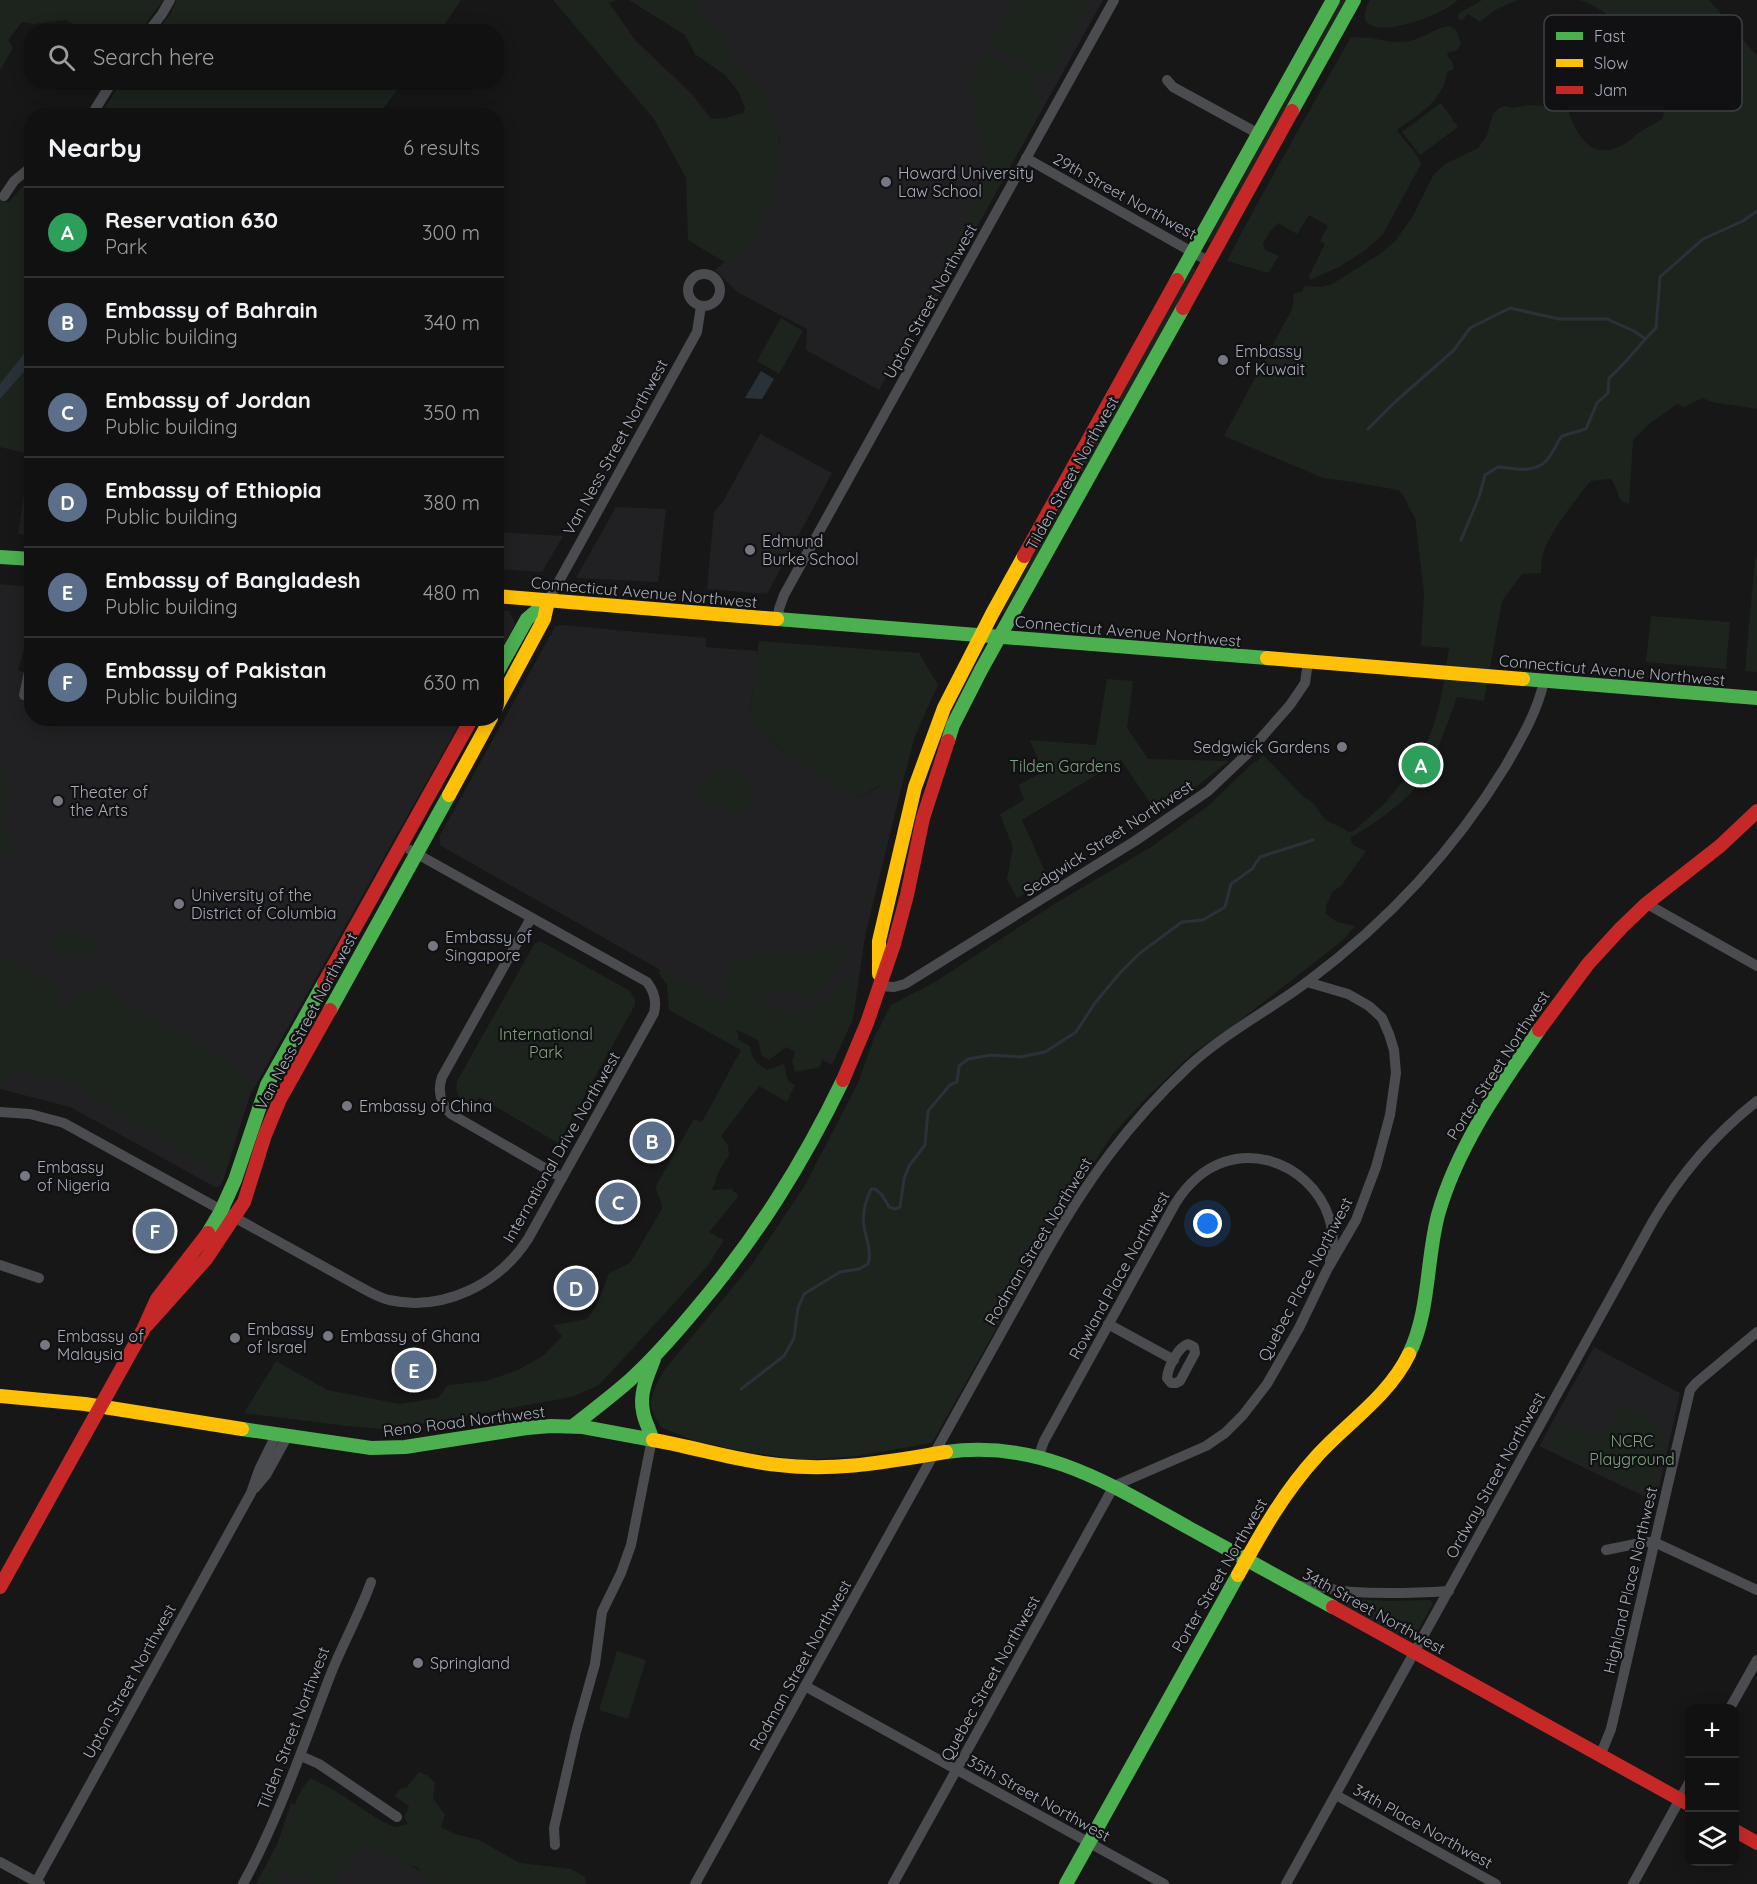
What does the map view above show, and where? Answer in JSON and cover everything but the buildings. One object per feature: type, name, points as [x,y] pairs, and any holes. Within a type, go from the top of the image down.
[{"type":"main road","name":"Tilden Street Northwest","points":[[879,986],[879,941],[915,787],[944,708],[981,635],[1333,0]]},
{"type":"main road","name":"Tilden Street Northwest","points":[[573,1426],[623,1386],[694,1312],[736,1260],[788,1183],[821,1126],[863,1032],[894,944],[930,791],[960,711],[1353,0]]},
{"type":"main road","points":[[0,557],[24,558]]},
{"type":"main road","name":"Connecticut Avenue Northwest","points":[[504,597],[1757,698]]},
{"type":"main road","name":"Van Ness Street Northwest","points":[[504,660],[527,619],[548,601]]},
{"type":"main road","name":"Van Ness Street Northwest","points":[[504,693],[544,619],[548,601]]},
{"type":"main road","name":"Van Ness Street Northwest","points":[[143,1330],[147,1316],[161,1292],[192,1256],[222,1209],[236,1181],[255,1116],[267,1085],[468,726]]},
{"type":"main road","name":"Van Ness Street Northwest","points":[[0,1587],[143,1330],[194,1274],[220,1241],[235,1217],[247,1193],[276,1108],[487,726]]},
{"type":"main road","points":[[915,787],[930,791]]},
{"type":"main road","name":"Porter Street Northwest","points":[[1066,1884],[1278,1504],[1336,1436],[1382,1394],[1404,1364],[1415,1342],[1421,1322],[1431,1248],[1441,1208],[1466,1144],[1485,1112],[1564,993],[1604,945],[1647,904],[1714,852],[1757,812]]},
{"type":"main road","points":[[652,1439],[641,1404],[655,1354]]},
{"type":"main road","name":"Reno Road Northwest","points":[[0,1396],[57,1400],[282,1436],[384,1449],[516,1429],[573,1426],[652,1439],[767,1464],[795,1467],[856,1467],[934,1454],[984,1449],[1039,1455]]},
{"type":"main road","name":"34th Street Northwest","points":[[1039,1455],[1075,1467],[1114,1486],[1684,1802]]},
{"type":"main road","points":[[1739,1833],[1757,1843]]},
{"type":"street","points":[[154,24],[170,0]]},
{"type":"street","name":"Upton Street Northwest","points":[[778,620],[784,594],[1114,0]]},
{"type":"street","points":[[1167,80],[1173,87],[1258,134]]},
{"type":"street","points":[[97,108],[107,90]]},
{"type":"street","name":"29th Street Northwest","points":[[1026,158],[1209,261]]},
{"type":"street","points":[[4,196],[14,181],[24,173]]},
{"type":"street","name":"Van Ness Street Northwest","points":[[548,601],[698,332],[701,306]]},
{"type":"street","name":"Sedgwick Street Northwest","points":[[879,986],[894,987],[905,984],[1186,807],[1235,766],[1287,710],[1305,682],[1308,662]]},
{"type":"street","name":"Rodman Street Northwest","points":[[695,1884],[1058,1232],[1107,1155],[1153,1102],[1197,1059],[1240,1026],[1307,982],[1390,912],[1422,879],[1452,844],[1512,754],[1537,708],[1544,681]]},
{"type":"street","name":"International Drive Northwest","points":[[0,1113],[38,1115],[64,1123],[379,1297],[403,1302],[429,1302],[472,1289],[491,1278],[508,1265],[528,1239],[654,1013],[652,988],[647,982],[402,846]]},
{"type":"street","points":[[1647,904],[1757,966]]},
{"type":"street","points":[[531,918],[442,1077],[440,1092],[445,1108],[451,1114],[562,1178]]},
{"type":"street","name":"Quebec Place Northwest","points":[[1114,1486],[1196,1451],[1216,1440],[1249,1408],[1267,1384],[1304,1319],[1327,1270],[1356,1220],[1371,1183],[1390,1115],[1395,1084],[1396,1062],[1392,1039],[1382,1018],[1373,1010],[1348,994],[1307,982]]},
{"type":"street","name":"Ordway Street Northwest","points":[[1286,1884],[1661,1208],[1678,1181],[1706,1149],[1736,1118],[1757,1101]]},
{"type":"street","name":"Rowland Place Northwest","points":[[1039,1455],[1044,1441],[1178,1199],[1198,1177],[1211,1168],[1232,1160],[1255,1159],[1279,1164],[1301,1177],[1315,1191],[1325,1206],[1331,1223],[1333,1244],[1327,1270]]},
{"type":"street","points":[[0,1265],[39,1278]]},
{"type":"street","points":[[1108,1324],[1174,1360]]},
{"type":"street","name":"Highland Place Northwest","points":[[1600,1756],[1611,1729],[1690,1390],[1757,1332]]},
{"type":"street","name":"Upton Street Northwest","points":[[37,1883],[251,1493],[266,1475],[282,1436]]},
{"type":"street","points":[[555,1845],[554,1828],[579,1718],[595,1664],[602,1612],[621,1573],[631,1545],[652,1439]]},
{"type":"street","name":"Quebec Street Northwest","points":[[893,1884],[1114,1486]]},
{"type":"street","points":[[1606,1550],[1654,1542],[1757,1590]]},
{"type":"street","name":"Tilden Street Northwest","points":[[243,1884],[281,1806],[341,1649],[371,1582]]},
{"type":"street","points":[[1296,1587],[1305,1585],[1382,1593],[1449,1591]]},
{"type":"street","points":[[1732,1704],[1757,1660]]},
{"type":"street","name":"35th Street Northwest","points":[[805,1686],[1164,1884]]},
{"type":"street","points":[[301,1756],[319,1764],[397,1817]]},
{"type":"street","name":"34th Place Northwest","points":[[1336,1795],[1496,1884]]},
{"type":"street","points":[[1633,1884],[1684,1802]]},
{"type":"street","points":[[0,1862],[37,1883]]},
{"type":"shaded area","name":"Howard University Law School","points":[[689,0],[1103,0],[932,308],[908,336],[879,390],[806,350],[807,329],[737,292],[715,270],[733,255],[775,165],[780,140]]},
{"type":"shaded area","points":[[24,354],[24,372],[0,399],[0,384]]},
{"type":"shaded area","points":[[761,371],[774,379],[762,399],[745,398]]},
{"type":"shaded area","name":"Edmund Burke School","points":[[760,434],[832,473],[767,594],[707,589],[714,512],[722,503]]},
{"type":"shaded area","points":[[24,493],[24,534],[18,534]]},
{"type":"shaded area","points":[[616,507],[666,509],[658,582],[576,578]]},
{"type":"shaded area","points":[[504,532],[563,536],[542,572],[504,569]]},
{"type":"shaded area","name":"University of the District of Columbia","points":[[0,584],[24,586],[24,649],[18,670],[24,673],[24,726],[458,726],[250,1095],[223,1181],[219,1187],[215,1187],[70,1107],[0,1089]]},
{"type":"shaded area","points":[[504,611],[509,611],[515,624],[504,644]]},
{"type":"shaded area","points":[[560,625],[706,638],[706,647],[758,651],[749,720],[784,752],[858,798],[879,787],[901,789],[865,936],[853,1019],[832,1065],[675,980],[665,980],[659,969],[441,846],[439,837],[500,726],[504,726],[504,719],[555,627]]},
{"type":"shaded area","points":[[1594,1347],[1680,1393],[1656,1502],[1539,1446]]},
{"type":"shaded area","points":[[291,1803],[445,1884],[256,1884],[278,1842]]},
{"type":"green space","points":[[0,0],[163,0],[145,24],[73,24],[66,20],[33,24],[22,22],[8,40],[13,48],[0,70]]},
{"type":"green space","points":[[177,0],[461,0],[445,24],[162,24]]},
{"type":"green space","points":[[553,0],[618,0],[609,3],[635,40],[693,95],[711,119],[743,113],[745,108],[738,91],[725,75],[695,54],[685,35],[629,0],[696,0],[738,63],[748,71],[765,93],[778,130],[780,153],[773,195],[755,238],[729,265],[688,240],[686,178],[654,119]]},
{"type":"green space","points":[[1013,0],[1091,0],[1048,79],[988,46]]},
{"type":"green space","points":[[1339,0],[1351,0],[1210,244],[1207,240]]},
{"type":"green space","points":[[1370,0],[1458,0],[1433,15],[1415,22],[1381,28],[1369,24],[1365,16]]},
{"type":"green space","points":[[1482,0],[1518,0],[1495,10],[1480,22],[1468,14],[1462,20],[1458,19],[1458,14]]},
{"type":"green space","points":[[1580,0],[1709,0],[1722,15],[1607,15]]},
{"type":"green space","points":[[1450,26],[1456,30],[1461,43],[1457,50],[1447,55],[1454,69],[1447,72],[1441,91],[1429,106],[1397,130],[1417,155],[1421,164],[1383,234],[1367,249],[1339,267],[1310,280],[1309,276],[1325,244],[1320,241],[1328,226],[1309,215],[1297,234],[1278,223],[1271,230],[1263,244],[1265,250],[1279,256],[1268,273],[1227,261],[1351,37],[1404,42]]},
{"type":"green space","points":[[1742,38],[1757,56],[1757,409],[1712,402],[1702,398],[1685,407],[1677,404],[1649,424],[1633,440],[1629,504],[1620,500],[1614,483],[1610,479],[1591,481],[1588,484],[1562,518],[1546,545],[1542,556],[1541,573],[1522,574],[1502,601],[1484,701],[1457,697],[1437,750],[1416,787],[1373,824],[1350,838],[1353,845],[1366,851],[1342,885],[1332,892],[1326,906],[1326,914],[1337,922],[1355,926],[1333,948],[1229,1029],[1193,1053],[1111,1136],[1056,1222],[932,1443],[858,1456],[804,1460],[752,1453],[695,1441],[660,1427],[651,1405],[660,1378],[753,1263],[804,1187],[858,1083],[874,1038],[891,1005],[935,982],[1056,903],[1151,847],[1208,806],[1263,755],[1305,798],[1312,802],[1326,820],[1349,832],[1355,830],[1385,803],[1404,780],[1402,778],[1422,752],[1433,728],[1449,648],[1421,646],[1424,593],[1415,517],[1398,490],[1323,478],[1224,436],[1292,309],[1294,293],[1302,292],[1305,286],[1321,287],[1332,284],[1380,254],[1396,240],[1413,216],[1434,174],[1445,164],[1478,148],[1487,135],[1493,114],[1499,108],[1529,105],[1544,106],[1544,111],[1568,111],[1582,138],[1595,148],[1603,150],[1623,145],[1663,118],[1664,111],[1742,111]]},
{"type":"green space","points":[[986,54],[1033,77],[1041,106],[1034,123],[950,275],[946,276],[941,273],[972,203],[981,174],[982,149],[975,119],[972,88],[968,78],[976,71]]},
{"type":"green space","points":[[116,90],[397,90],[383,108],[104,108]]},
{"type":"green space","points":[[1441,103],[1458,127],[1420,155],[1402,132]]},
{"type":"green space","points":[[24,185],[24,453],[0,447],[0,196],[8,203]]},
{"type":"green space","points":[[1192,268],[1196,269],[1009,614],[1004,613],[1002,609]]},
{"type":"green space","points":[[781,318],[803,331],[779,374],[757,361]]},
{"type":"green space","points":[[1757,557],[1757,672],[1745,671]]},
{"type":"green space","points":[[1651,616],[1730,622],[1726,669],[1646,662]]},
{"type":"green space","points":[[759,641],[919,653],[938,685],[915,736],[901,789],[877,787],[858,798],[784,752],[749,720]]},
{"type":"green space","name":"Tilden Gardens","points":[[1107,679],[1133,681],[1127,728],[1148,759],[1229,761],[1158,814],[1121,760],[1022,820],[1048,878],[1017,898],[1007,879],[1013,848],[1000,814],[1024,800],[1019,785],[1043,772],[1030,740],[1096,745]]},
{"type":"green space","points":[[723,767],[748,780],[748,787],[757,800],[741,813],[730,816],[727,809],[714,802],[709,808],[694,800],[711,770]]},
{"type":"green space","points":[[0,769],[3,771],[10,797],[3,808],[3,830],[16,838],[11,850],[6,854],[0,849]]},
{"type":"green space","points":[[76,932],[98,944],[92,955],[71,953],[67,959],[50,949],[59,934]]},
{"type":"green space","name":"International Park","points":[[540,941],[630,991],[635,999],[635,1005],[558,1143],[479,1097],[473,1106],[469,1104],[459,1097],[457,1091],[457,1081],[535,943]]},
{"type":"green space","points":[[848,942],[841,968],[812,995],[774,992],[760,1003],[777,1010],[785,1010],[793,1017],[829,998],[847,981],[854,982],[851,1019],[837,1054],[829,1053],[823,1057],[820,1067],[795,1072],[792,1061],[795,1052],[786,1047],[769,1060],[762,1056],[758,1040],[737,1030],[739,1040],[750,1046],[757,1063],[767,1070],[784,1064],[788,1081],[795,1085],[787,1102],[759,1086],[721,1136],[728,1146],[729,1155],[719,1171],[712,1190],[731,1189],[739,1196],[709,1232],[724,1240],[708,1265],[599,1385],[572,1397],[382,1429],[244,1413],[276,1361],[327,1390],[400,1404],[438,1398],[448,1385],[486,1381],[518,1370],[544,1355],[562,1336],[553,1325],[587,1319],[596,1307],[609,1273],[630,1263],[662,1209],[656,1186],[694,1119],[702,1122],[741,1050],[669,1010],[667,985],[658,972],[666,971],[723,1002],[728,993],[724,986],[735,961],[775,952],[785,957]]},
{"type":"green space","points":[[0,954],[60,987],[53,1000],[66,1006],[97,983],[107,983],[137,1010],[233,1064],[253,1085],[245,1101],[222,1178],[69,1081],[13,1071],[5,1086],[0,1083]]},
{"type":"green space","name":"NCRC Playground","points":[[1622,1404],[1650,1420],[1667,1440],[1653,1495],[1547,1445],[1559,1421],[1602,1441]]},
{"type":"green space","points":[[1343,1598],[1387,1601],[1430,1600],[1433,1603],[1414,1638],[1410,1641],[1342,1604],[1340,1602]]},
{"type":"green space","points":[[617,1651],[646,1660],[628,1719],[599,1710]]},
{"type":"green space","points":[[419,1772],[427,1775],[435,1783],[433,1798],[445,1815],[441,1827],[455,1834],[479,1840],[520,1863],[571,1869],[585,1877],[586,1884],[437,1884],[417,1867],[406,1865],[366,1845],[358,1847],[351,1866],[343,1870],[335,1884],[313,1884],[286,1869],[283,1870],[275,1884],[257,1884],[282,1840],[298,1797],[311,1778],[381,1821],[395,1827],[408,1824],[404,1817],[409,1806],[395,1795],[401,1788],[406,1788]]},
{"type":"waterway","points":[[1461,540],[1479,497],[1485,475],[1498,467],[1535,468],[1548,459],[1562,436],[1586,429],[1597,403],[1608,393],[1609,378],[1656,328],[1660,277],[1703,239],[1743,221],[1757,211]]},
{"type":"waterway","points":[[1368,429],[1454,350],[1470,328],[1510,308],[1559,319],[1607,319],[1644,338]]},
{"type":"waterway","points":[[741,1389],[784,1356],[794,1338],[798,1308],[804,1294],[840,1272],[859,1269],[868,1264],[869,1250],[864,1217],[871,1189],[875,1189],[882,1195],[889,1207],[895,1209],[900,1207],[904,1179],[909,1166],[925,1145],[928,1111],[950,1085],[957,1082],[959,1066],[968,1059],[991,1055],[1020,1057],[1045,1052],[1076,1032],[1095,1003],[1140,953],[1182,922],[1203,920],[1225,907],[1231,884],[1252,869],[1260,857],[1313,840]]},
{"type":"traffic: fast","points":[[1177,280],[1333,0]]},
{"type":"traffic: fast","points":[[1292,111],[1354,0]]},
{"type":"traffic: fast","points":[[948,741],[953,725],[981,670],[1183,308]]},
{"type":"traffic: fast","points":[[0,557],[24,558]]},
{"type":"traffic: fast","points":[[504,660],[527,619],[548,601]]},
{"type":"traffic: fast","points":[[777,619],[1267,658]]},
{"type":"traffic: fast","points":[[1523,679],[1757,698]]},
{"type":"traffic: fast","points":[[330,1010],[449,795]]},
{"type":"traffic: fast","points":[[208,1233],[235,1180],[267,1085],[324,983]]},
{"type":"traffic: fast","points":[[1409,1354],[1421,1321],[1434,1232],[1446,1190],[1481,1119],[1539,1030]]},
{"type":"traffic: fast","points":[[573,1426],[647,1364],[717,1283],[776,1200],[811,1142],[843,1080]]},
{"type":"traffic: fast","points":[[652,1439],[644,1415],[642,1398],[654,1359]]},
{"type":"traffic: fast","points":[[242,1429],[371,1448],[405,1447],[551,1426],[583,1427],[653,1440]]},
{"type":"traffic: fast","points":[[946,1452],[980,1450],[1013,1452],[1074,1469],[1131,1496],[1333,1607]]},
{"type":"traffic: fast","points":[[1066,1884],[1238,1575]]},
{"type":"traffic: slow","points":[[879,974],[879,941],[915,787],[944,708],[1024,556]]},
{"type":"traffic: slow","points":[[504,597],[777,619]]},
{"type":"traffic: slow","points":[[504,693],[544,619],[548,601]]},
{"type":"traffic: slow","points":[[1267,658],[1523,679]]},
{"type":"traffic: slow","points":[[449,795],[487,726]]},
{"type":"traffic: slow","points":[[1238,1575],[1264,1528],[1294,1484],[1317,1456],[1379,1396],[1401,1369],[1409,1354]]},
{"type":"traffic: slow","points":[[0,1396],[85,1404],[242,1429]]},
{"type":"traffic: slow","points":[[653,1440],[763,1463],[800,1467],[863,1464],[946,1452]]},
{"type":"traffic: jam","points":[[1183,308],[1292,111]]},
{"type":"traffic: jam","points":[[1024,556],[1177,280]]},
{"type":"traffic: jam","points":[[324,983],[468,726]]},
{"type":"traffic: jam","points":[[843,1080],[867,1023],[894,944],[923,818],[948,741]]},
{"type":"traffic: jam","points":[[1539,1030],[1588,964],[1621,928],[1646,904],[1720,846],[1757,811]]},
{"type":"traffic: jam","points":[[147,1325],[206,1259],[244,1202],[265,1135],[280,1099],[330,1010]]},
{"type":"traffic: jam","points":[[0,1587],[143,1330],[157,1299],[208,1233]]},
{"type":"traffic: jam","points":[[1333,1607],[1685,1802]]},
{"type":"traffic: jam","points":[[1739,1833],[1757,1843]]},
{"type":"place","name":"Howard University Law School","points":[[886,182]]},
{"type":"place","name":"Embassy of Kuwait","points":[[1223,360]]},
{"type":"place","name":"Edmund Burke School","points":[[750,550]]},
{"type":"place","name":"Sedgwick Gardens","points":[[1342,747]]},
{"type":"place","name":"Reservation 630","points":[[1421,765]]},
{"type":"place","name":"Theater of the Arts","points":[[58,801]]},
{"type":"place","name":"University of the District of Columbia","points":[[179,904]]},
{"type":"place","name":"Embassy of Singapore","points":[[433,946]]},
{"type":"place","name":"Embassy of China","points":[[347,1106]]},
{"type":"place","name":"Embassy of Bahrain","points":[[652,1141]]},
{"type":"place","name":"Embassy of Nigeria","points":[[25,1176]]},
{"type":"place","name":"Embassy of Jordan","points":[[618,1202]]},
{"type":"place","name":"Embassy of Pakistan","points":[[155,1231]]},
{"type":"place","name":"Embassy of Ethiopia","points":[[576,1288]]},
{"type":"place","name":"Embassy of Ghana","points":[[328,1336]]},
{"type":"place","name":"Embassy of Israel","points":[[235,1338]]},
{"type":"place","name":"Embassy of Malaysia","points":[[45,1345]]},
{"type":"place","name":"Embassy of Bangladesh","points":[[414,1370]]},
{"type":"place","name":"Springland","points":[[418,1663]]}]
